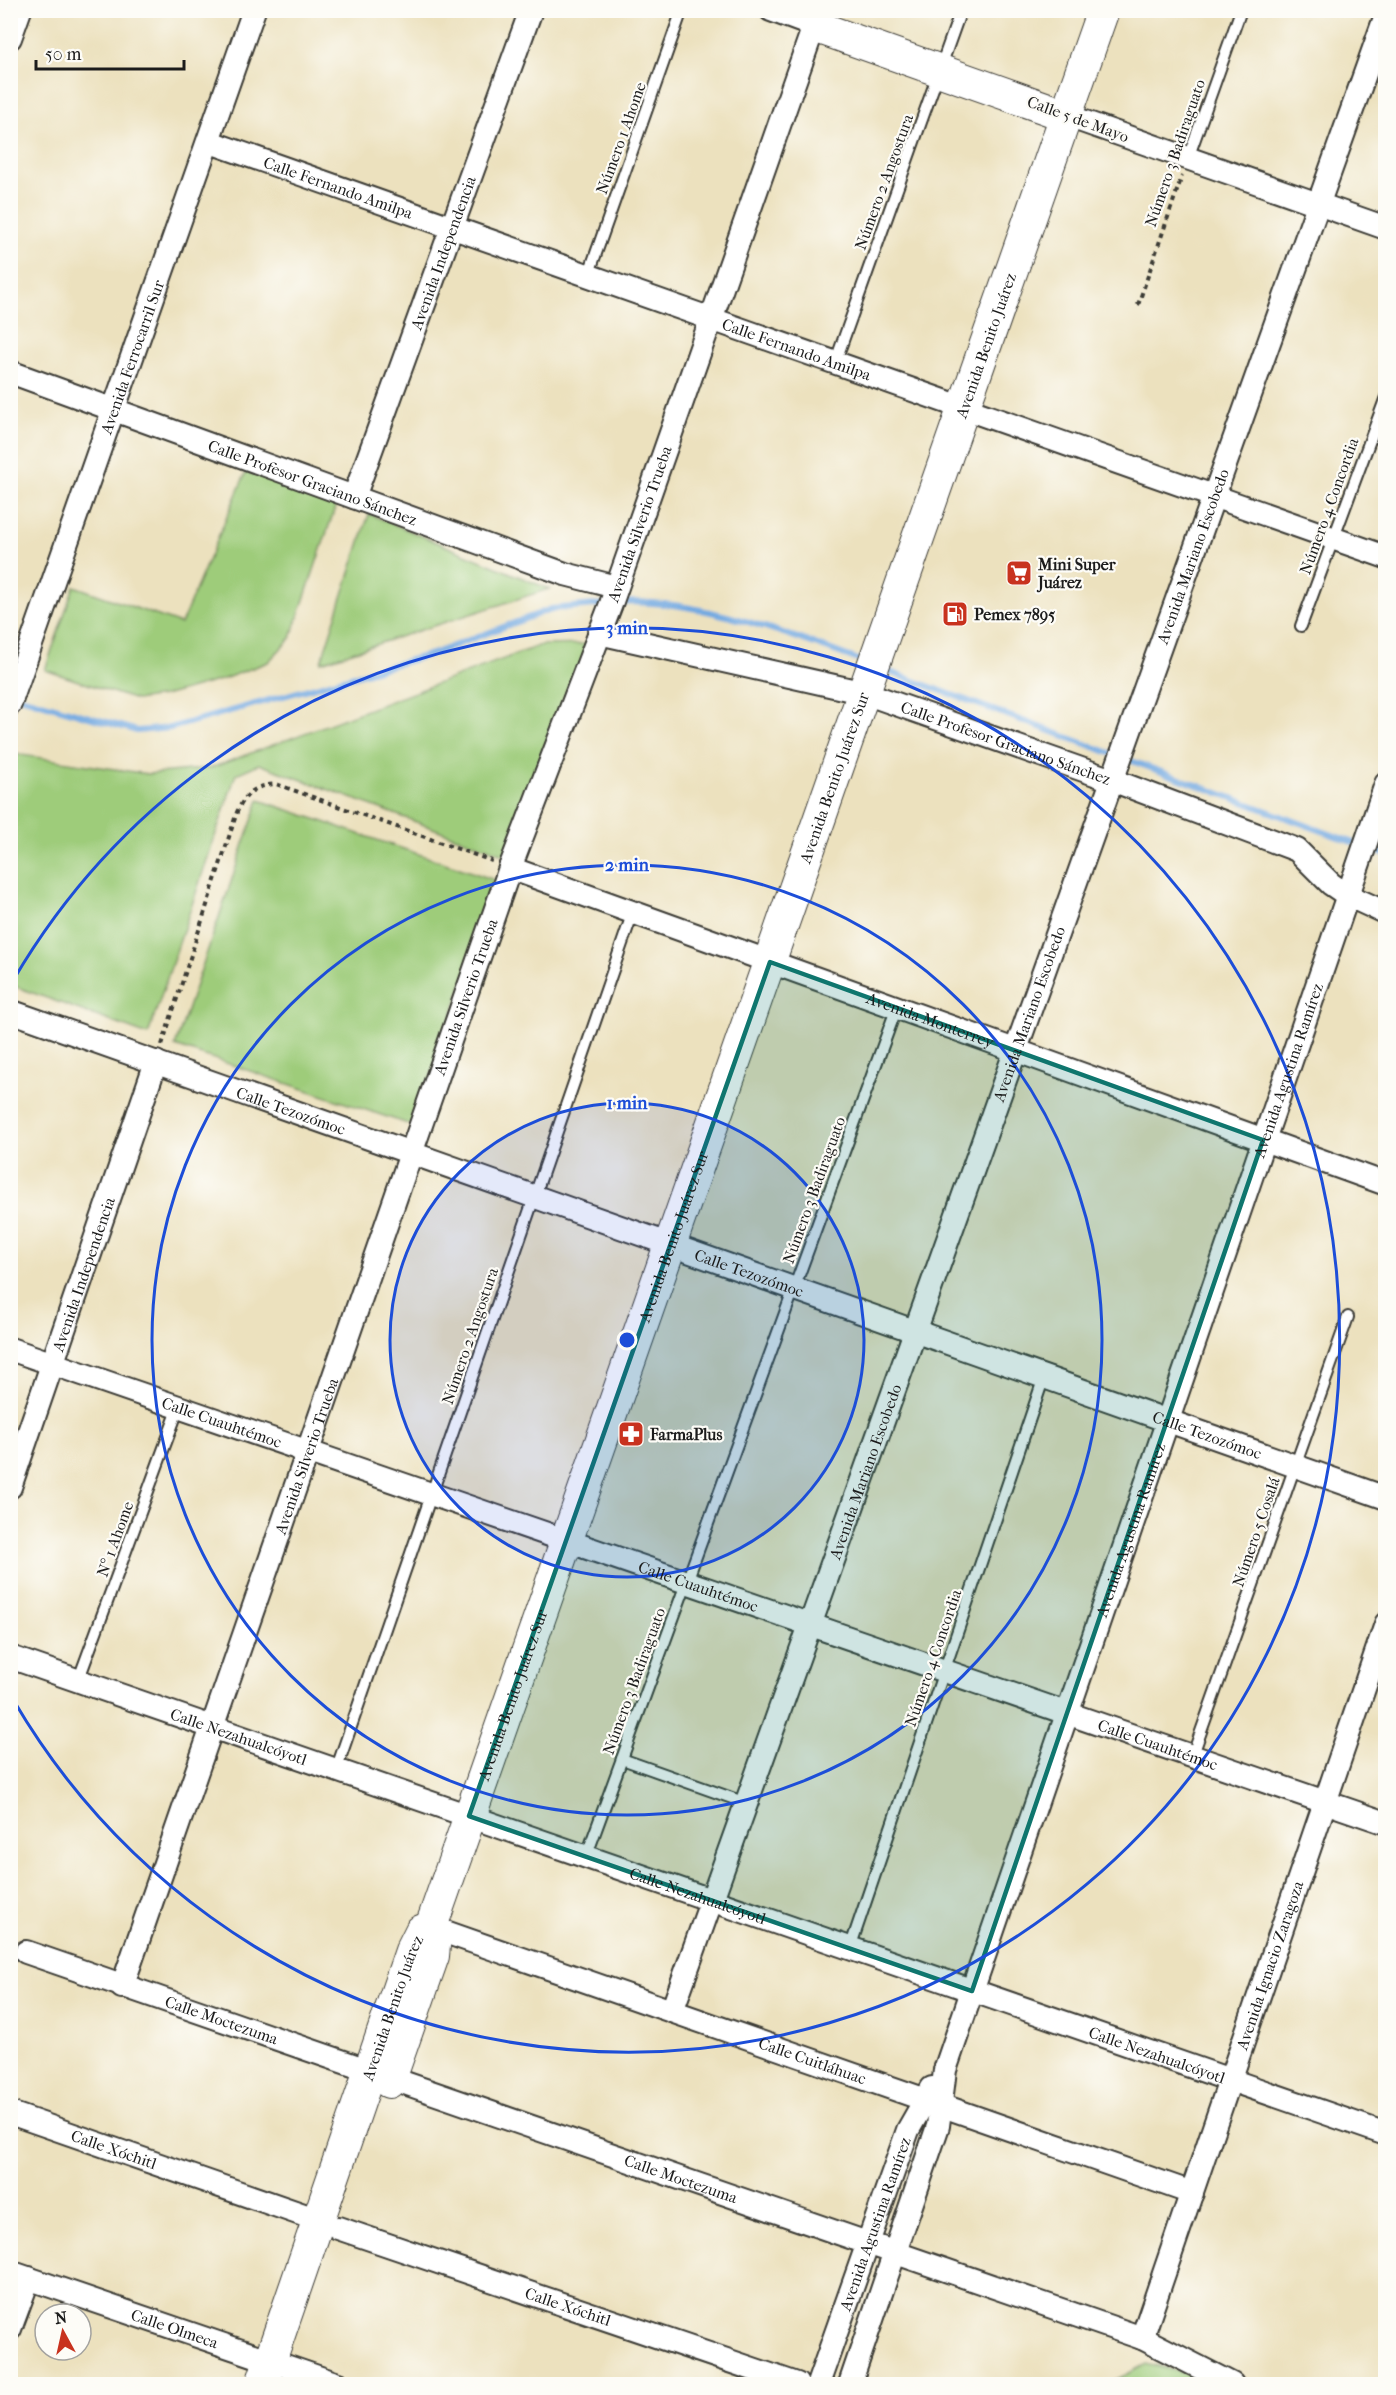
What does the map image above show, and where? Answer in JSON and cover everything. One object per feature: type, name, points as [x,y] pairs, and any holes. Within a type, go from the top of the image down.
[{"type":"street","points":[[10,38],[20,10]]},
{"type":"street","name":"Avenida Ferrocarril Sur","points":[[10,704],[25,668],[113,410],[210,142],[254,10]]},
{"type":"street","name":"Avenida Independencia","points":[[354,497],[531,10]]},
{"type":"street","name":"Calle 5 de Mayo","points":[[771,10],[817,18],[939,70],[1386,228]]},
{"type":"street","name":"Avenida Benito Juárez","points":[[867,687],[1103,10]]},
{"type":"street","name":"Avenida Mariano Escobedo","points":[[672,2011],[1386,15]]},
{"type":"street","name":"Avenida Silverio Trueba","points":[[122,1987],[510,868],[616,587],[817,18]]},
{"type":"street","name":"Calle Fernando Amilpa","points":[[210,142],[1386,557]]},
{"type":"street","name":"Calle Profesor Graciano Sánchez","points":[[10,372],[565,574],[616,587]]},
{"type":"street","name":"Calle Profesor Graciano Sánchez","points":[[599,633],[867,687],[1297,850],[1331,884],[1349,887],[1386,913]]},
{"type":"street","name":"Avenida Benito Juárez Sur","points":[[431,1927],[867,687]]},
{"type":"street","name":"Avenida Agustina Ramírez","points":[[818,2385],[908,2130],[933,2102],[945,2070],[1386,784]]},
{"type":"street","name":"Avenida Monterrey","points":[[510,868],[1386,1184]]},
{"type":"street","name":"Calle Tezozómoc","points":[[10,1011],[1386,1498]]},
{"type":"street","name":"Avenida Independencia","points":[[10,1488],[156,1062]]},
{"type":"street","name":"Calle Cuauhtémoc","points":[[10,1348],[431,1496],[1386,1823]]},
{"type":"street","name":"Avenida Ignacio Zaragoza","points":[[1142,2338],[1386,1624]]},
{"type":"street","name":"Calle Nezahualcóyotl","points":[[10,1657],[1386,2134]]},
{"type":"street","name":"Avenida Benito Juárez","points":[[276,2375],[380,2075],[415,1939],[421,1931],[431,1927]]},
{"type":"street","name":"Calle Cuitláhuac","points":[[431,1927],[1192,2193]]},
{"type":"street","name":"Calle Moctezuma","points":[[26,1952],[1142,2338],[1232,2385]]},
{"type":"street","name":"Avenida Agustina Ramírez","points":[[850,2385],[934,2139],[933,2102]]},
{"type":"street","name":"Calle Xóchitl","points":[[10,2113],[797,2385]]},
{"type":"street","points":[[10,2329],[20,2275]]},
{"type":"street","name":"Calle Olmeca","points":[[20,2275],[276,2375],[338,2385]]},
{"type":"lane","name":"Número 1 Ahome","points":[[588,276],[682,10]]},
{"type":"lane","name":"Número 2 Angostura","points":[[835,363],[961,10]]},
{"type":"lane","name":"Número 3 Badiraguato","points":[[1188,158],[1241,10]]},
{"type":"lane","name":"Número 4 Concordia","points":[[1301,626],[1386,396]]},
{"type":"lane","name":"Número 2 Angostura","points":[[336,1770],[633,912]]},
{"type":"lane","name":"Número 3 Badiraguato","points":[[586,1857],[897,1007]]},
{"type":"lane","name":"Número 5 Cosalá","points":[[1192,1757],[1348,1317]]},
{"type":"lane","name":"Número 4 Concordia","points":[[850,1948],[1044,1377]]},
{"type":"lane","name":"N° 1 Ahome","points":[[78,1681],[179,1407]]},
{"type":"lane","points":[[622,1759],[746,1803]]},
{"type":"path","name":"Número 3 Badiraguato","points":[[1138,305],[1188,158]]},
{"type":"path","points":[[156,1062],[237,812],[245,796],[259,785],[276,784],[510,868]]},
{"type":"highlighted area","points":[[770,962],[1263,1140],[972,1991],[469,1816]]},
{"type":"green space","points":[[246,472],[338,499],[291,638],[268,662],[221,680],[164,696],[136,700],[45,670],[74,586],[181,624]]},
{"type":"green space","points":[[369,514],[549,589],[321,662]]},
{"type":"green space","points":[[598,644],[511,857],[259,764],[236,774],[148,1035],[11,985],[10,766],[15,754],[148,774],[211,768],[541,645]]},
{"type":"green space","points":[[259,800],[498,881],[414,1126],[175,1046]]},
{"type":"green space","points":[[1146,2364],[1211,2379],[1220,2384],[1108,2384]]},
{"type":"waterway","points":[[616,603],[646,602],[710,612],[774,630],[864,662]]},
{"type":"waterway","points":[[17,696],[137,731],[170,728],[432,654],[551,609],[606,604]]},
{"type":"waterway","points":[[882,669],[1360,845]]},
{"type":"waterway","points":[[1369,848],[1386,854]]},
{"type":"place","name":"Mini Super Juárez","points":[[1019,573]]},
{"type":"place","name":"Pemex 7895","points":[[955,614]]},
{"type":"place","name":"FarmaPlus","points":[[631,1434]]}]
